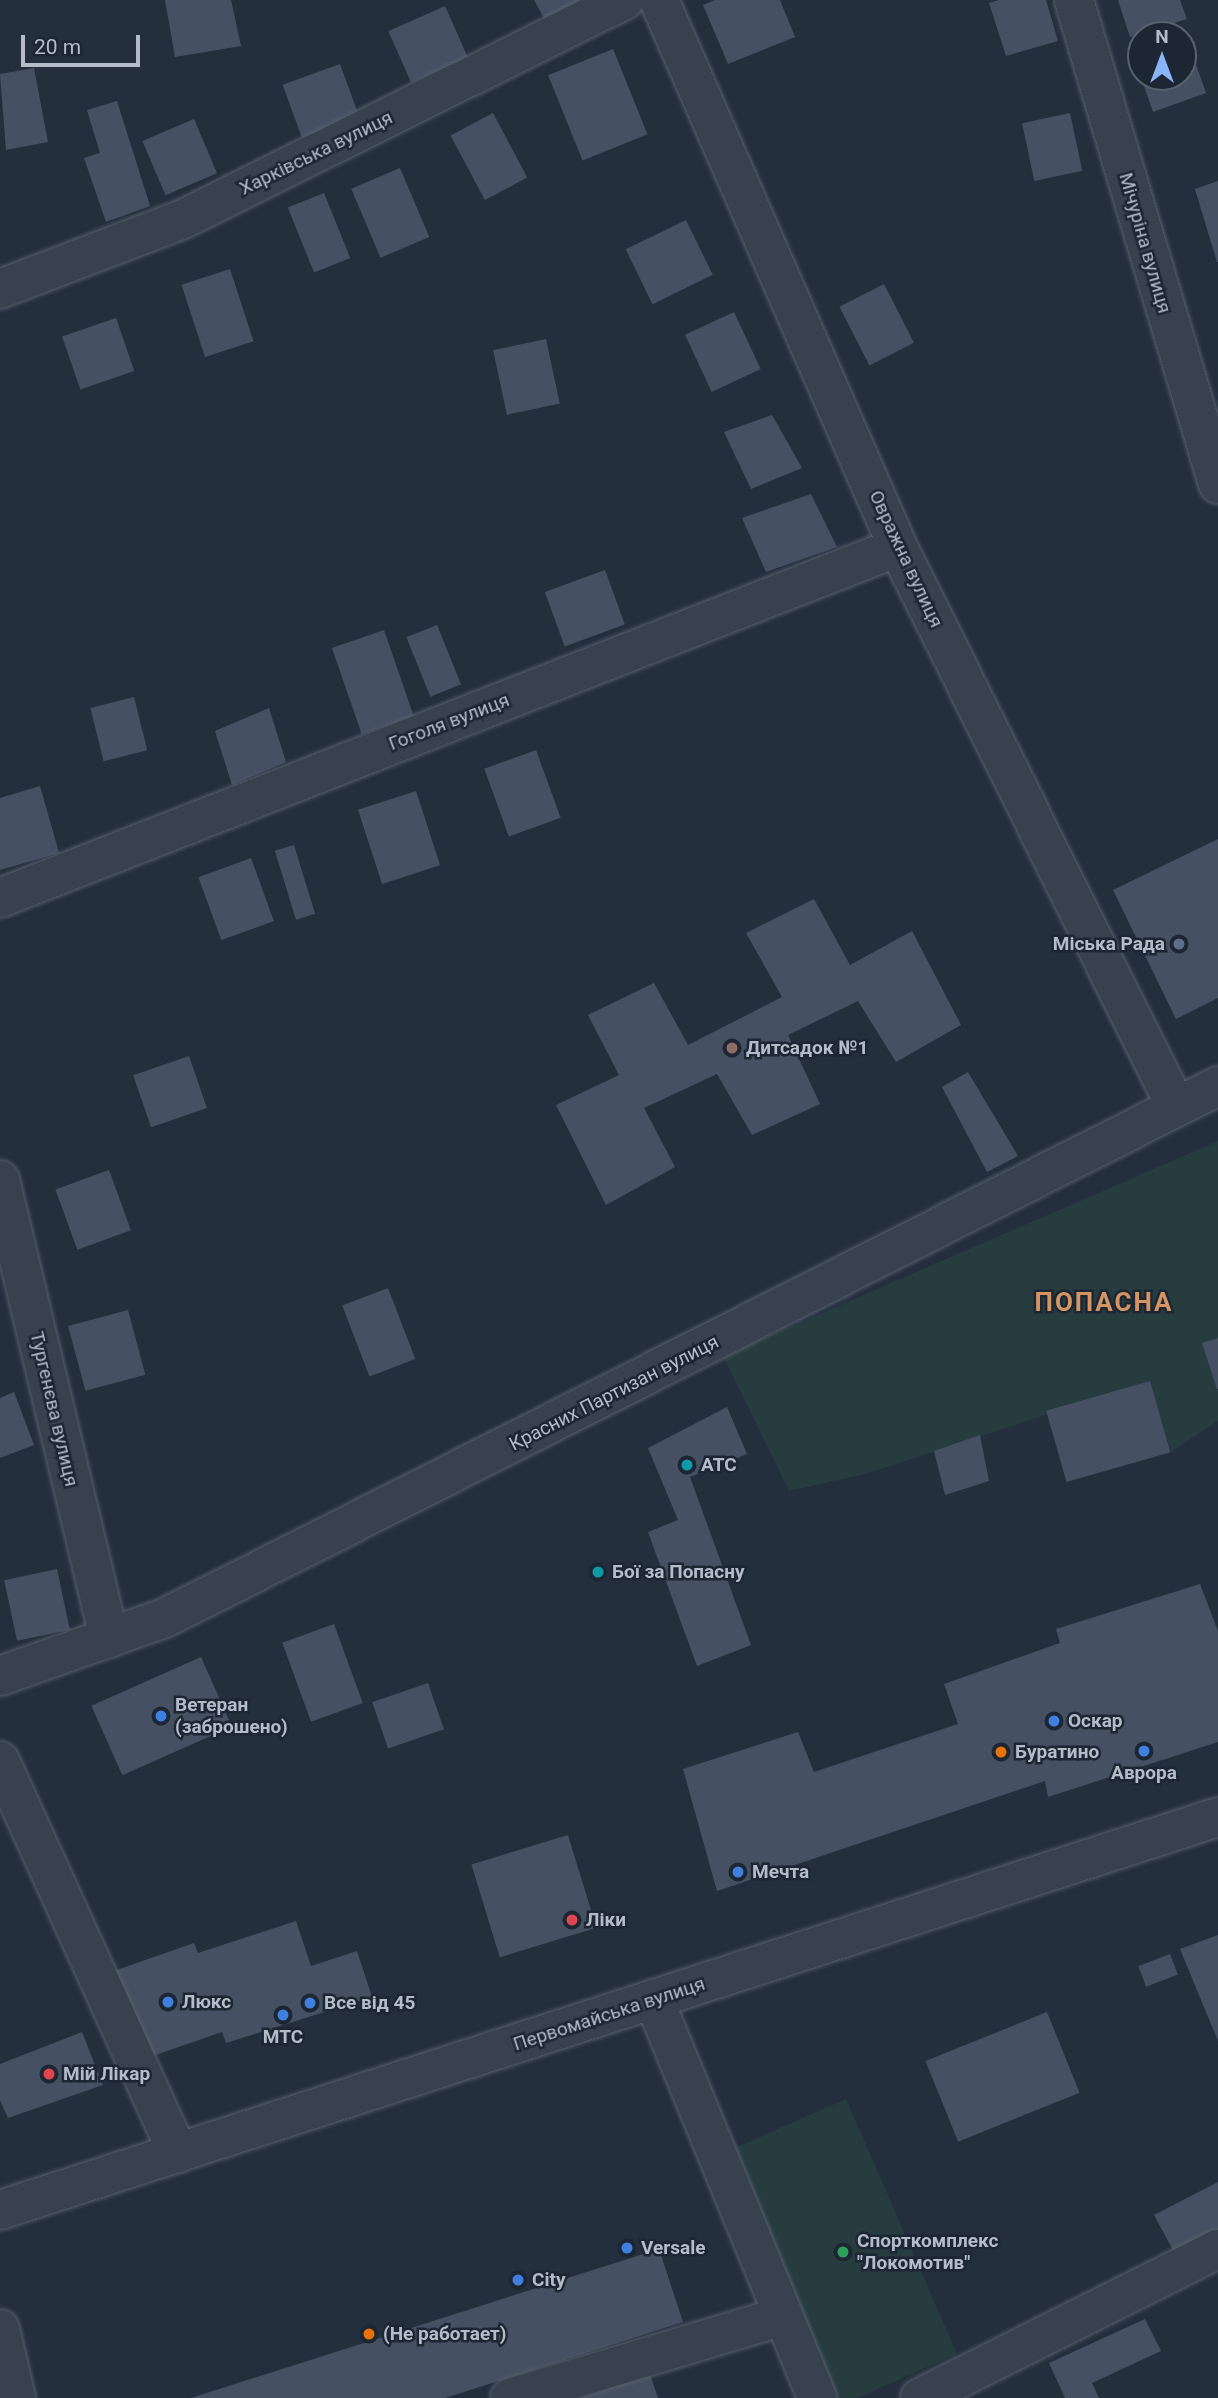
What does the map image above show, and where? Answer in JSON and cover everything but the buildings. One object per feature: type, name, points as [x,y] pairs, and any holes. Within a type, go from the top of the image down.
[{"type":"street","name":"Харківська вулиця","points":[[0,289],[181,219],[624,0]]},
{"type":"street","name":"Овражна вулиця","points":[[659,0],[898,547],[1176,1107]]},
{"type":"street","name":"Мічуріна вулиця","points":[[1074,0],[1218,484]]},
{"type":"street","name":"Гоголя вулиця","points":[[0,898],[898,547]]},
{"type":"street","name":"Красних Партизан вулиця","points":[[0,1676],[177,1612],[1218,1086]]},
{"type":"street","name":"Тургенєва вулиця","points":[[0,1180],[108,1638]]},
{"type":"street","points":[[0,1761],[178,2153]]},
{"type":"street","name":"Первомайська вулиця","points":[[0,2210],[1218,1817]]},
{"type":"street","points":[[654,2000],[817,2398]]},
{"type":"street","points":[[920,2398],[1218,2249]]},
{"type":"street","points":[[510,2398],[783,2316]]},
{"type":"street","points":[[0,2329],[16,2398]]},
{"type":"green space","points":[[1218,1141],[1218,1338],[1203,1343],[1218,1390],[1218,1421],[1171,1452],[1149,1381],[865,1474],[789,1491],[723,1356]]},
{"type":"green space","name":"Спорткомплекс \"Локомотив\"","points":[[846,2099],[957,2354],[857,2398],[837,2398],[728,2151]]},
{"type":"place","name":"Міська Рада","points":[[1179,944]]},
{"type":"place","name":"Дитсадок №1","points":[[732,1048]]},
{"type":"place","name":"АТС","points":[[687,1465]]},
{"type":"place","name":"Бої за Попасну","points":[[598,1572]]},
{"type":"place","name":"Ветеран (заброшено)","points":[[161,1716]]},
{"type":"place","name":"Оскар","points":[[1054,1721]]},
{"type":"place","name":"Аврора","points":[[1144,1751]]},
{"type":"place","name":"Буратино","points":[[1001,1752]]},
{"type":"place","name":"Мечта","points":[[738,1872]]},
{"type":"place","name":"Ліки","points":[[572,1920]]},
{"type":"place","name":"Люкс","points":[[168,2002]]},
{"type":"place","name":"Все від 45","points":[[310,2003]]},
{"type":"place","name":"МТС","points":[[283,2015]]},
{"type":"place","name":"Мій Лікар","points":[[49,2074]]},
{"type":"place","name":"Versale","points":[[627,2248]]},
{"type":"place","name":"Спорткомплекс \"Локомотив\"","points":[[843,2252]]},
{"type":"place","name":"City","points":[[518,2280]]},
{"type":"place","name":"(Не работает)","points":[[369,2334]]},
{"type":"district","name":"ПОПАСНА","points":[[1104,1303]]}]
